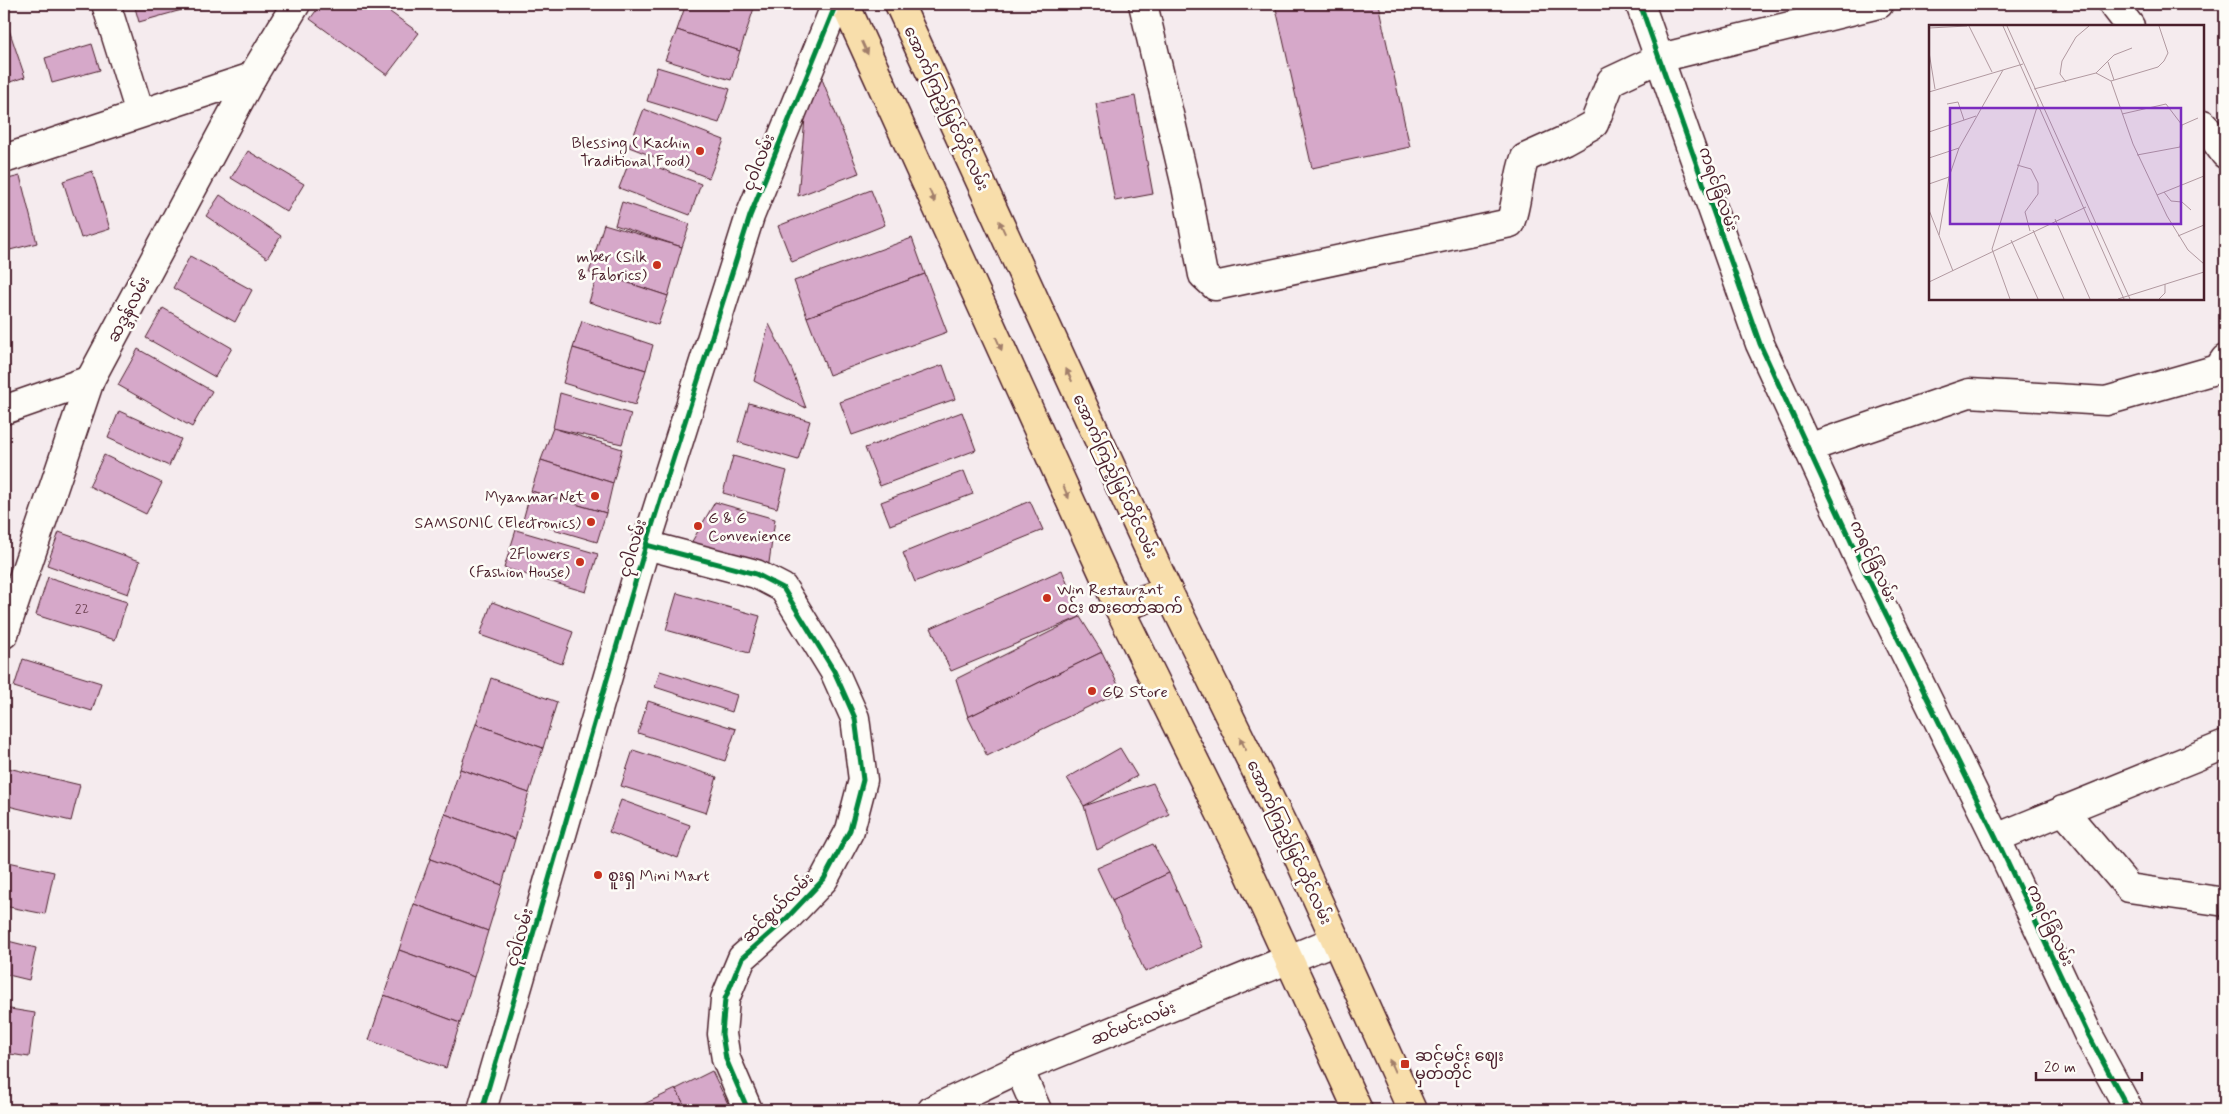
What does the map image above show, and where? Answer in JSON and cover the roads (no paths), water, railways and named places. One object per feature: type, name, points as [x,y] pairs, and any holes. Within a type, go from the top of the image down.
[{"type":"main road","points":[[845,4],[1119,608],[1290,959],[1358,1110]]},
{"type":"main road","name":"အောက်ကြည့်မြင်တိုင်လမ်း","points":[[899,4],[1168,591],[1296,852],[1412,1110]]},
{"type":"main road","points":[[1119,608],[1168,591]]},
{"type":"street","points":[[106,4],[140,113]]},
{"type":"street","name":"ဆဒ္ဒန်လမ်း","points":[[4,634],[90,380],[252,77],[296,4]]},
{"type":"street","name":"ငုဝါလမ်း","points":[[482,1110],[646,545],[750,216],[836,4]]},
{"type":"street","points":[[1143,4],[1186,186],[1203,275],[1215,286],[1510,223],[1516,206],[1520,173],[1525,158],[1565,140],[1594,124],[1610,81],[1660,58],[1879,4]]},
{"type":"street","name":"ကရင်ခြံလမ်း","points":[[1640,4],[1760,344],[1866,572],[1996,838],[2088,1034],[2129,1110]]},
{"type":"street","points":[[2113,4],[2129,25]]},
{"type":"street","points":[[4,159],[252,77]]},
{"type":"street","points":[[2204,125],[2225,154]]},
{"type":"street","points":[[1808,448],[1969,393],[2106,401],[2223,367]]},
{"type":"street","points":[[4,410],[90,380]]},
{"type":"street","name":"ဆင်စွယ်လမ်း","points":[[646,545],[756,574],[790,598],[834,671],[855,718],[863,780],[850,830],[824,879],[784,921],[742,958],[725,999],[722,1034],[726,1059],[748,1110]]},
{"type":"street","points":[[1996,838],[2225,745]]},
{"type":"street","points":[[2063,810],[2129,888],[2225,902]]},
{"type":"street","name":"ဆင်မင်းလမ်း","points":[[932,1110],[1019,1069],[1336,940]]},
{"type":"street","points":[[1019,1069],[1037,1110]]},
{"type":"place","name":"Blessing ( Kachin Traditional Food)","points":[[700,151]]},
{"type":"place","name":"mber (Silk & Fabrics)","points":[[657,265]]},
{"type":"place","name":"Myanmar Net","points":[[595,496]]},
{"type":"place","name":"SAMSONIC (Electronics)","points":[[591,522]]},
{"type":"place","name":"G & G Convenience","points":[[698,526]]},
{"type":"place","name":"2Flowers (Fashion House)","points":[[580,562]]},
{"type":"place","name":"Win Restaurant ဝင်း စားတော်ဆက်","points":[[1047,598]]},
{"type":"place","name":"GQ Store","points":[[1092,691]]},
{"type":"place","name":"စူးရှ Mini Mart","points":[[598,875]]},
{"type":"place","name":"ဆင်မင်း ဈေး မှတ်တိုင်","points":[[1405,1064]]}]
